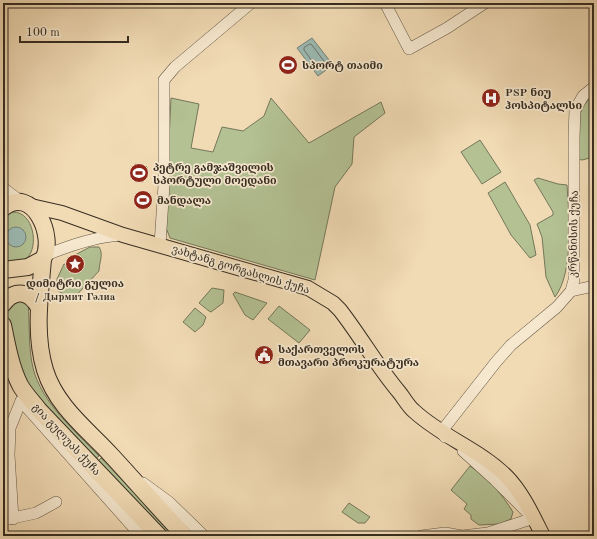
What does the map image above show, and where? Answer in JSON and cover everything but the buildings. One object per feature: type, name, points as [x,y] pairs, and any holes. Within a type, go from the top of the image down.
[{"type":"highway","points":[[3,208],[10,204],[27,205]]},
{"type":"highway","name":"გია გულუას ქუჩა","points":[[27,205],[38,214],[44,227],[46,239],[43,257],[39,327],[42,358],[54,393],[185,536]]},
{"type":"highway","points":[[3,258],[10,270],[33,265],[43,257]]},
{"type":"highway","points":[[3,304],[11,296],[23,294],[32,297],[40,308]]},
{"type":"highway","name":"გია გულუას ქუჩა","points":[[3,325],[14,371],[23,394],[159,536]]},
{"type":"highway","points":[[3,362],[23,394]]},
{"type":"main road","name":"ვახტანგ გორგასლის ქუჩა","points":[[27,205],[62,213],[123,234],[308,288],[333,303],[345,315],[388,378],[414,411],[441,432],[504,474],[519,492],[528,519],[543,536]]},
{"type":"street","points":[[160,244],[164,185],[164,80],[175,67],[251,3]]},
{"type":"street","points":[[385,3],[409,49],[447,28],[478,5]]},
{"type":"street","name":"კრწანისის ქუჩა","points":[[441,432],[506,350],[557,307],[571,291],[574,280],[575,110],[583,96],[594,87]]},
{"type":"street","name":"ვახტანგ გორგასლის ქუჩა","points":[[3,188],[27,205]]},
{"type":"street","name":"ვახტანგ გორგასლის ქუჩა","points":[[43,257],[66,247],[96,238],[123,234]]},
{"type":"street","points":[[571,291],[594,286]]},
{"type":"street","points":[[23,394],[10,428],[6,482],[8,519],[36,513],[56,502]]},
{"type":"street","name":"გია გულუას ქუჩა","points":[[23,394],[141,536]]},
{"type":"street","name":"გია გულუას ქუჩა","points":[[128,473],[169,502],[204,536]]},
{"type":"street","points":[[421,536],[445,533],[462,536],[488,533],[528,519]]},
{"type":"green space","points":[[594,94],[594,157],[582,160],[578,159],[580,114],[583,106]]},
{"type":"green space","points":[[171,98],[199,104],[191,148],[213,152],[222,127],[243,131],[264,116],[271,98],[309,143],[381,102],[385,113],[354,137],[352,164],[335,187],[315,280],[170,238],[165,225]]},
{"type":"green space","points":[[480,140],[501,172],[482,184],[461,152]]},
{"type":"green space","name":"პეტრე გამჯაშვილის სპორტული მოედანი","points":[[135,164],[147,167],[143,182],[131,178]]},
{"type":"green space","points":[[538,178],[567,185],[569,212],[568,258],[561,286],[555,297],[546,277],[542,237],[537,224],[553,215],[553,212],[534,180]]},
{"type":"green space","points":[[505,182],[530,225],[536,255],[530,258],[511,235],[488,193]]},
{"type":"green space","points":[[13,212],[26,218],[30,224],[33,239],[31,253],[27,258],[19,262],[8,261],[2,252],[3,221]]},
{"type":"green space","points":[[90,247],[99,247],[101,256],[99,271],[72,300],[57,290],[57,279],[64,264],[67,265],[68,270],[71,272],[80,270],[80,262],[73,256]]},
{"type":"green space","points":[[212,288],[224,290],[223,303],[211,312],[199,303]]},
{"type":"green space","points":[[235,292],[267,303],[253,320],[245,315],[233,294]]},
{"type":"green space","points":[[14,298],[28,303],[30,352],[37,381],[51,404],[60,415],[99,456],[95,459],[23,381],[8,330],[5,309]]},
{"type":"green space","points":[[279,306],[310,330],[299,343],[268,319]]},
{"type":"green space","points":[[195,308],[206,317],[203,325],[195,332],[183,322]]},
{"type":"green space","points":[[101,458],[175,536],[166,536],[97,462]]},
{"type":"green space","points":[[470,466],[489,481],[504,499],[513,512],[511,519],[499,524],[479,525],[471,519],[471,515],[464,509],[467,504],[451,490]]},
{"type":"green space","points":[[349,503],[370,517],[365,523],[358,523],[342,512]]},
{"type":"water","points":[[312,38],[333,65],[318,76],[297,48]]},
{"type":"water","points":[[12,227],[20,227],[26,233],[26,241],[20,247],[12,247],[6,241],[6,233]]},
{"type":"place","name":"სპორტ თაიმი","points":[[288,65]]},
{"type":"place","name":"PSP ნიუ ჰოსპიტალსი","points":[[491,98]]},
{"type":"place","name":"პეტრე გამჯაშვილის სპორტული მოედანი","points":[[139,173]]},
{"type":"place","name":"მანდალა","points":[[143,200]]},
{"type":"place","name":"დიმიტრი გულია / Дырмит Гәлиа","points":[[75,264]]},
{"type":"place","name":"საქართველოს მთავარი პროკურატურა","points":[[264,355]]}]
